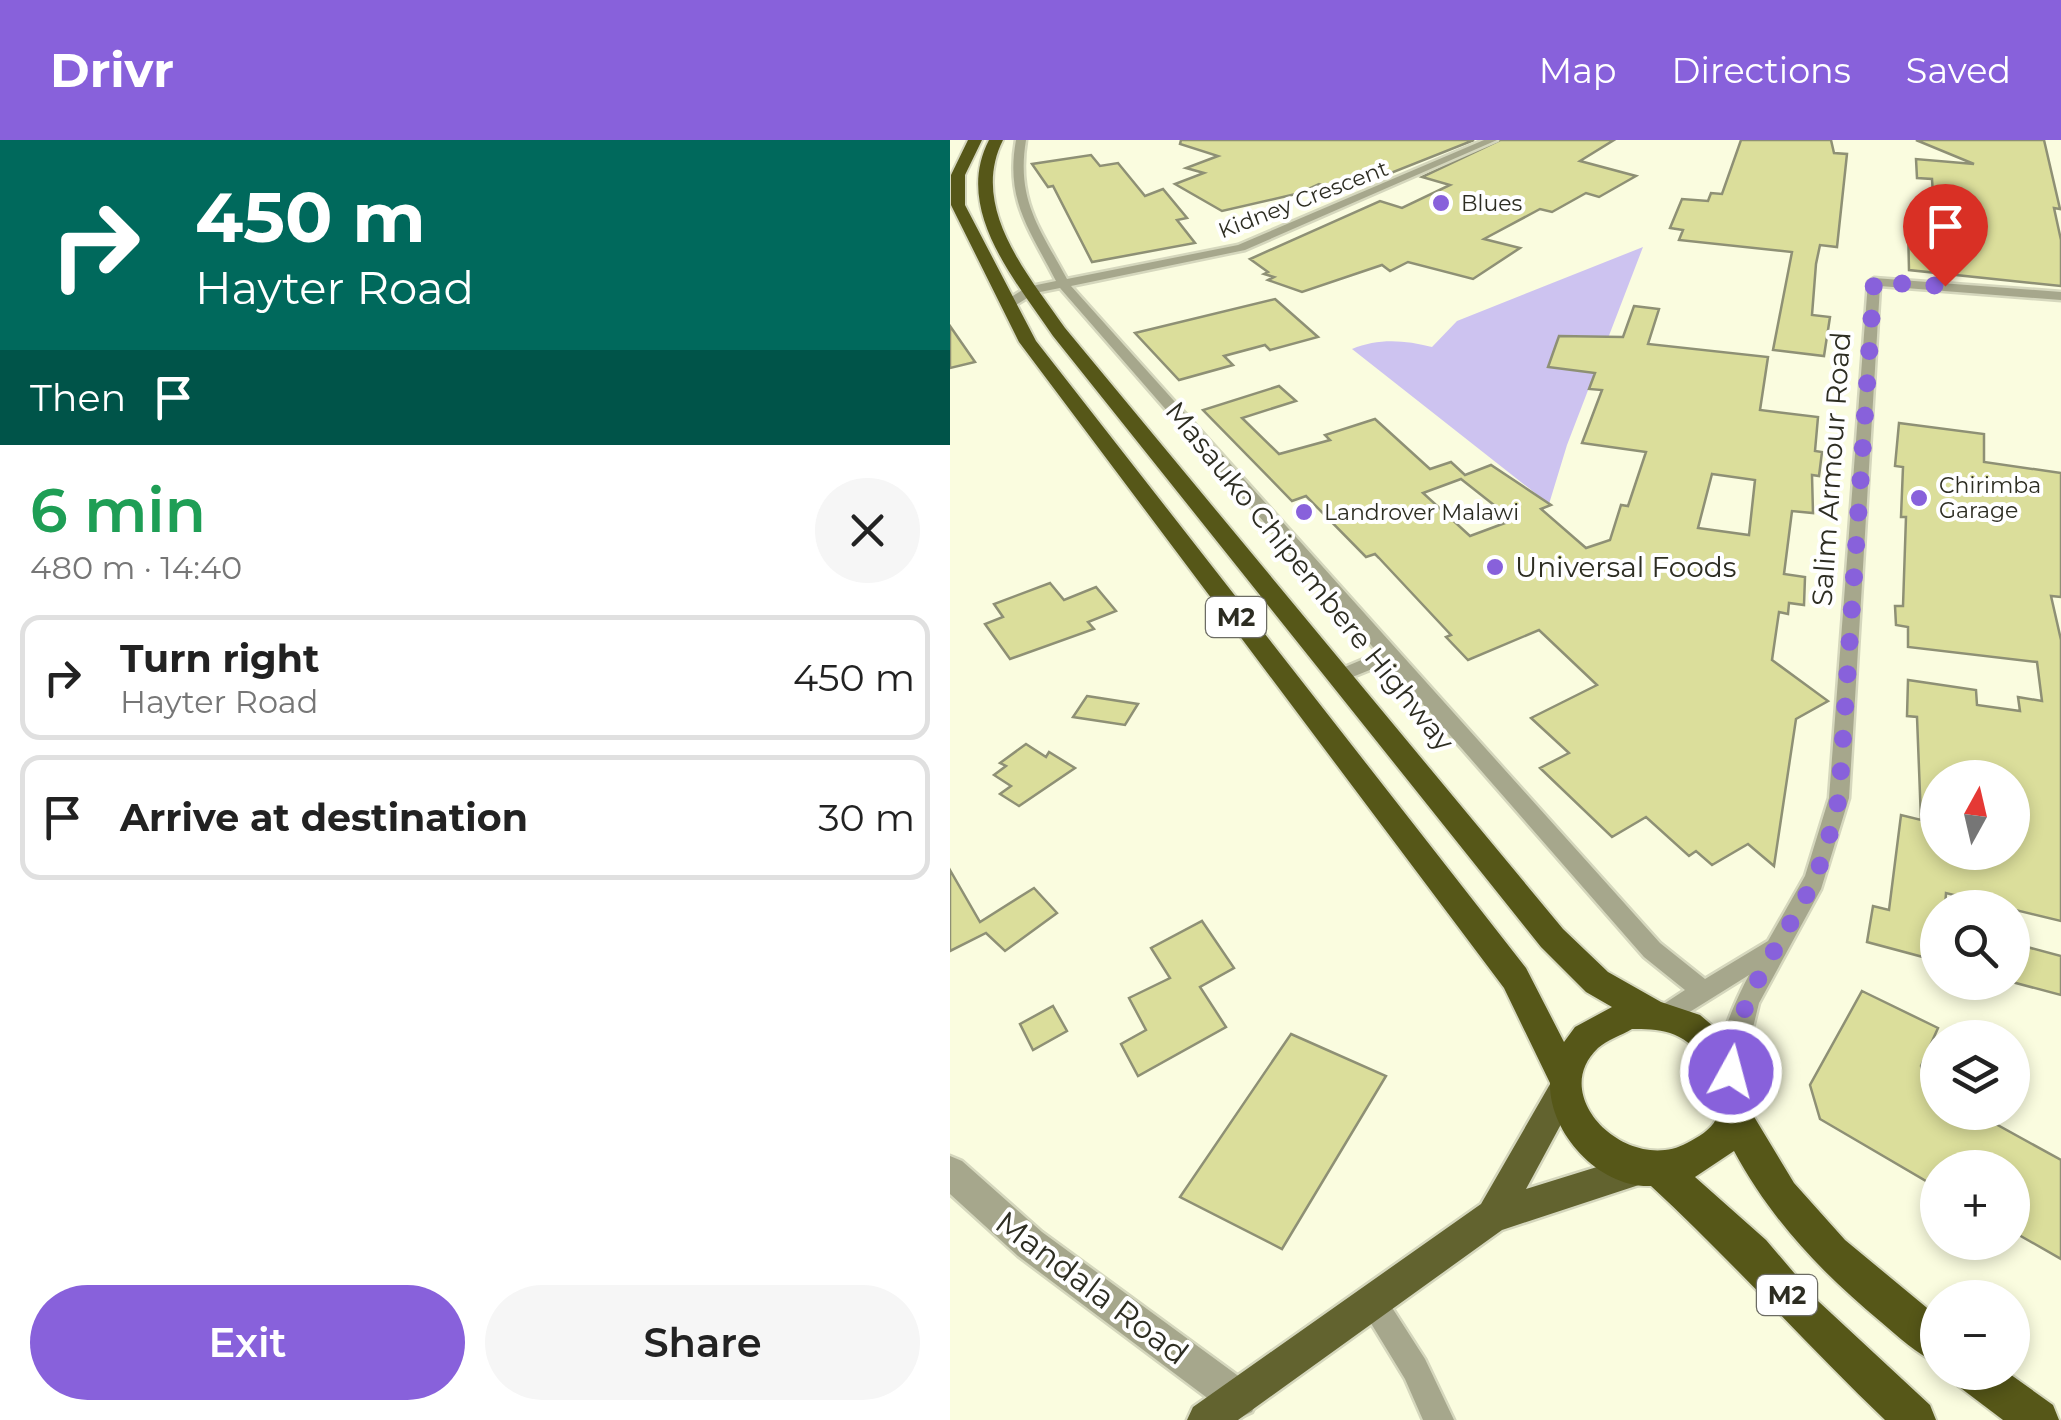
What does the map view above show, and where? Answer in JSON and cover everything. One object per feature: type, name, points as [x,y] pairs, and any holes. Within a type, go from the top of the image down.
[{"type":"highway","name":"M2","points":[[975,140],[958,175],[958,205],[1028,342],[1515,978],[1564,1084],[1569,1111],[1580,1132],[1618,1162],[1651,1170],[1752,1254],[1804,1315],[1914,1420]]},
{"type":"highway","name":"Masauko Chipembere Highway","points":[[996,140],[983,174],[985,201],[1031,290],[1059,332],[1552,938],[1597,982],[1659,1016]]},
{"type":"highway","points":[[1564,1084],[1571,1056],[1585,1036],[1604,1022],[1628,1015],[1659,1016]]},
{"type":"highway","name":"M2","points":[[1659,1016],[1704,1036],[1720,1052],[1731,1072],[1736,1094],[1734,1116],[1762,1169],[1799,1220],[1852,1272],[1920,1329]]},
{"type":"highway","points":[[1651,1170],[1694,1163],[1720,1143],[1734,1116]]},
{"type":"highway","points":[[1997,1390],[2038,1420]]},
{"type":"main road","points":[[1493,1216],[1564,1084]]},
{"type":"main road","points":[[1206,1420],[1493,1216],[1651,1170]]},
{"type":"street","points":[[1021,140],[1014,172],[1018,197],[1064,284],[1161,400],[1652,950],[1703,991]]},
{"type":"street","name":"Kidney Crescent","points":[[1007,305],[1031,290],[1252,244],[1492,140]]},
{"type":"street","name":"Salim Armour Road","points":[[1731,1072],[1738,1020],[1823,861],[1839,798],[1874,282],[2061,296]]},
{"type":"street","points":[[1339,676],[1390,655]]},
{"type":"street","name":"Salim Armour Road","points":[[1659,1016],[1776,946]]},
{"type":"street","name":"Mandala Road","points":[[950,1172],[1030,1244],[1239,1399]]},
{"type":"street","points":[[1372,1302],[1415,1368],[1439,1420]]},
{"type":"shaded area","points":[[1643,247],[1567,445],[1549,504],[1352,349],[1392,341],[1432,347],[1457,321]]},
{"type":"building","points":[[1181,140],[1474,140],[1343,192],[1319,184],[1300,193],[1222,211],[1175,184],[1204,173],[1186,168],[1218,156],[1180,144]]},
{"type":"building","points":[[1500,140],[1614,140],[1580,161],[1636,176],[1599,197],[1586,193],[1552,212],[1540,209],[1484,239],[1520,248],[1473,279],[1408,262],[1390,271],[1382,265],[1302,292],[1268,280],[1274,277],[1264,274],[1268,272],[1250,259],[1380,201],[1402,208],[1450,185],[1422,177]]},
{"type":"building","points":[[1741,140],[1831,140],[1834,153],[1847,154],[1837,247],[1820,245],[1816,264],[1812,315],[1830,317],[1824,356],[1773,350],[1792,252],[1679,240],[1683,230],[1670,228],[1682,199],[1708,201],[1711,193],[1722,194]]},
{"type":"building","points":[[1916,140],[2044,140],[2060,209],[2054,208],[2061,240],[2061,286],[1909,270],[1908,225],[1935,227],[1932,179],[1917,178],[1916,159],[1974,164]]},
{"type":"building","points":[[1091,155],[1100,166],[1118,163],[1145,196],[1163,189],[1187,218],[1177,220],[1195,243],[1092,262],[1053,186],[1048,187],[1032,164]]},
{"type":"building","points":[[1275,299],[1318,337],[1270,350],[1265,345],[1224,356],[1233,365],[1179,380],[1135,333]]},
{"type":"building","points":[[1634,306],[1659,309],[1648,344],[1768,357],[1760,410],[1818,417],[1815,451],[1822,452],[1819,476],[1812,475],[1813,513],[1792,511],[1784,574],[1805,577],[1804,605],[1789,603],[1788,614],[1779,612],[1772,660],[1828,701],[1796,719],[1774,866],[1748,844],[1712,865],[1696,851],[1689,856],[1646,817],[1612,837],[1540,768],[1569,753],[1531,718],[1597,685],[1539,630],[1468,660],[1446,637],[1451,635],[1375,554],[1366,557],[1306,496],[1292,501],[1203,410],[1279,386],[1296,401],[1242,418],[1279,454],[1330,440],[1325,435],[1375,419],[1430,469],[1451,462],[1465,475],[1491,465],[1551,505],[1541,509],[1586,548],[1610,540],[1621,505],[1628,506],[1646,452],[1582,443],[1602,390],[1589,389],[1595,373],[1548,367],[1559,336],[1623,337]],"holes":[[[1712,474],[1755,480],[1749,535],[1698,528]],[[1461,479],[1513,520],[1470,536],[1423,493]]]},
{"type":"building","points":[[950,326],[975,362],[950,368]]},
{"type":"building","points":[[1899,423],[1984,434],[1984,462],[2061,473],[2061,597],[2051,596],[2061,640],[2061,921],[2030,913],[2030,890],[1920,890],[1920,956],[1867,942],[1873,906],[1889,910],[1901,815],[1920,820],[1920,870],[2030,870],[2030,760],[1920,760],[1920,794],[1917,717],[1907,716],[1908,680],[1976,690],[1977,705],[2020,711],[2018,697],[2042,701],[2037,662],[1908,647],[1908,627],[1896,625],[1895,606],[1903,606],[1903,467],[1895,466]]},
{"type":"building","points":[[1050,583],[1064,600],[1096,587],[1116,611],[1088,622],[1094,629],[1010,659],[985,624],[1003,617],[994,604]]},
{"type":"building","points":[[1087,696],[1138,704],[1125,725],[1073,717]]},
{"type":"building","points":[[1026,744],[1075,768],[1019,806],[1000,794],[1011,786],[994,775],[1006,766],[1000,763]]},
{"type":"building","points":[[950,870],[980,922],[1034,888],[1057,913],[1005,951],[986,933],[950,951]]},
{"type":"building","points":[[1202,921],[1234,968],[1200,987],[1226,1027],[1138,1076],[1121,1044],[1146,1030],[1129,998],[1170,978],[1151,948]]},
{"type":"building","points":[[2030,948],[2061,956],[2061,995],[2030,987]]},
{"type":"building","points":[[1862,991],[1922,1020],[1920,1130],[2007,1130],[2061,1160],[2061,1259],[2030,1241],[2030,1150],[1920,1150],[1920,1177],[1820,1119],[1810,1085]]},
{"type":"building","points":[[1053,1006],[1067,1031],[1033,1050],[1020,1024]]},
{"type":"building","points":[[1291,1034],[1386,1076],[1282,1249],[1180,1197]]},
{"type":"place","name":"Blues","points":[[1441,203]]},
{"type":"place","name":"Chirimba Garage","points":[[1919,498]]},
{"type":"place","name":"Landrover Malawi","points":[[1304,512]]},
{"type":"place","name":"Universal Foods","points":[[1495,567]]},
{"type":"route","points":[[1731,1072],[1733,1039],[1744,1004],[1823,861],[1839,798],[1848,640],[1858,571],[1874,282],[1945,286]]}]
